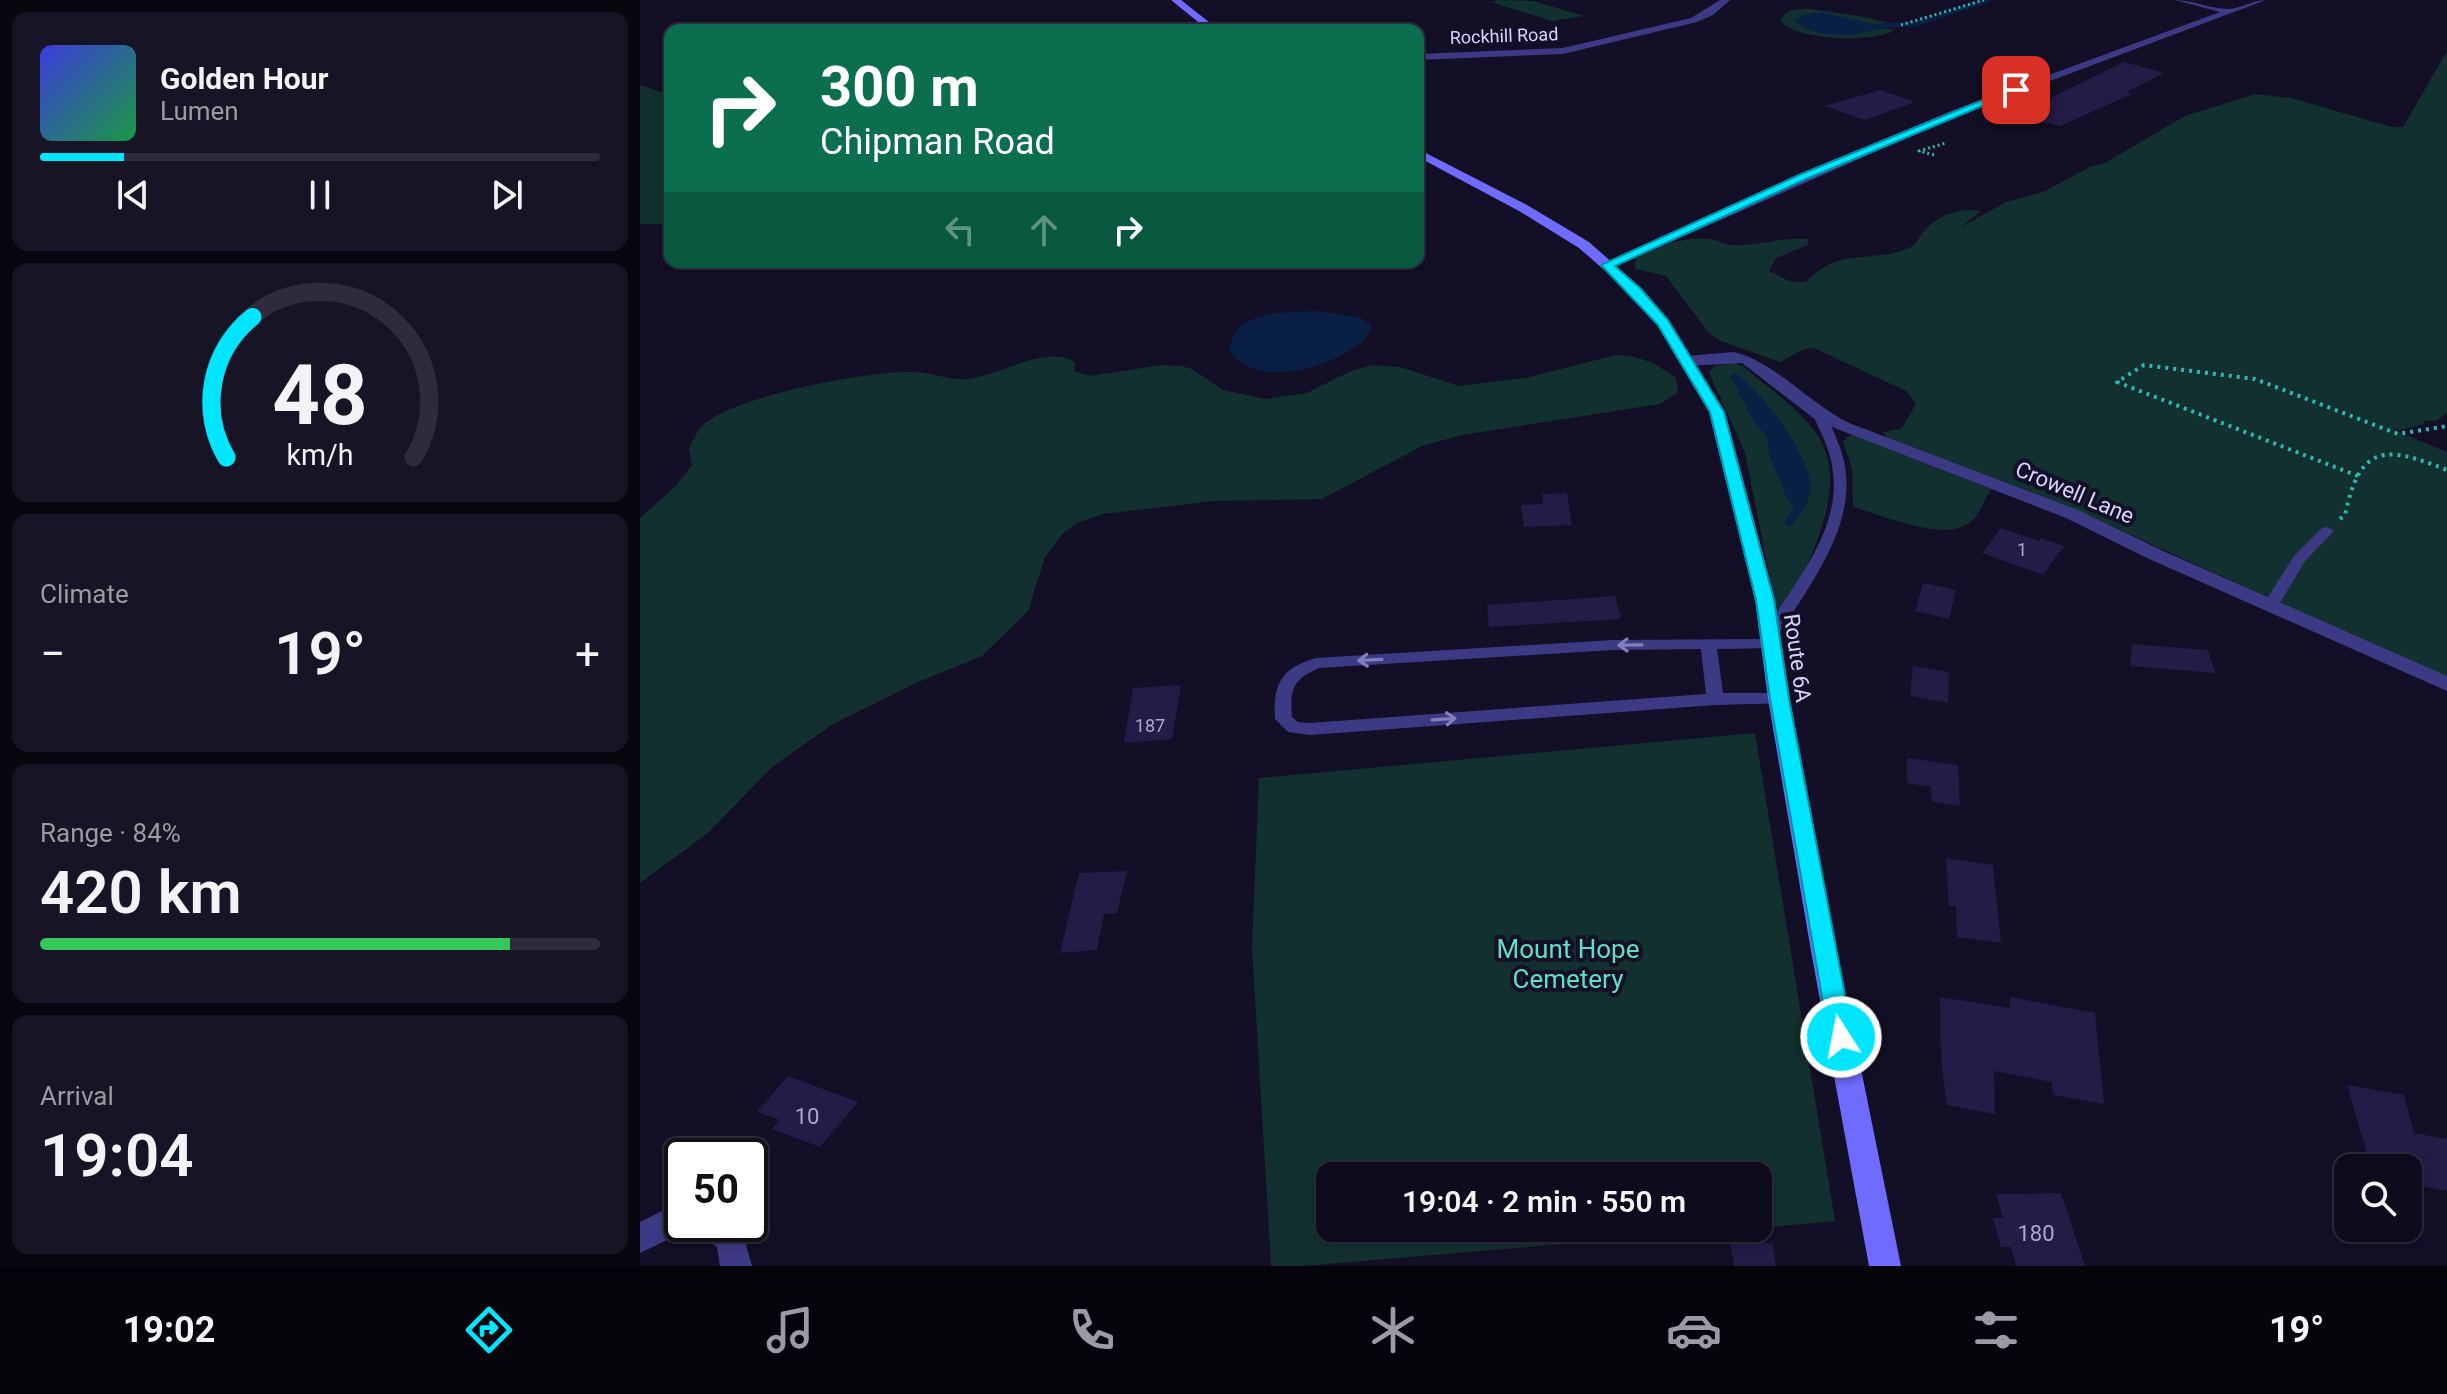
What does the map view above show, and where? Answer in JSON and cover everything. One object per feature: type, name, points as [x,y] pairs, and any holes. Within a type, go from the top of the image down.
[{"type":"main road","points":[[1175,0],[1206,24]]},
{"type":"main road","name":"Route 6A","points":[[1424,155],[1523,208],[1584,245],[1607,265],[1637,292],[1663,323],[1717,412],[1765,600],[1779,699],[1885,1266]]},
{"type":"street","name":"Rockhill Road","points":[[1424,57],[1563,51],[1705,17],[1726,0]]},
{"type":"street","points":[[2179,0],[2229,12]]},
{"type":"street","points":[[1607,265],[1908,132],[2262,0]]},
{"type":"street","name":"Crowell Lane","points":[[1686,361],[1734,357],[1747,360],[1818,414],[1901,450],[2072,514],[2154,554],[2447,684]]},
{"type":"street","points":[[640,1238],[664,1225]]},
{"type":"street","points":[[731,1242],[736,1266]]},
{"type":"lane","points":[[1779,699],[1715,699],[1310,729],[1294,728],[1284,719],[1281,693],[1289,677],[1316,663],[1770,639],[1802,584],[1840,506],[1839,462],[1818,414]]},
{"type":"lane","points":[[2271,605],[2299,559],[2327,531]]},
{"type":"lane","points":[[1708,644],[1715,699]]},
{"type":"path","points":[[1901,25],[1984,0]]},
{"type":"path","points":[[1934,155],[1919,151],[1946,143]]},
{"type":"path","points":[[2358,476],[2117,382],[2144,365],[2255,379],[2398,434],[2447,426]]},
{"type":"path","points":[[2327,531],[2345,515],[2362,466],[2375,457],[2392,454],[2447,470]]},
{"type":"green space","points":[[1533,1],[1584,16],[1552,21],[1491,2]]},
{"type":"green space","points":[[1811,9],[1893,24],[1876,25],[1813,13],[1812,30],[1855,34],[1880,28],[1895,30],[1871,37],[1836,38],[1802,33],[1780,21],[1789,11]]},
{"type":"green space","points":[[2447,51],[2447,413],[2436,421],[2423,421],[2425,424],[2396,431],[2447,452],[2447,679],[2109,525],[2026,490],[1888,439],[1883,432],[1901,429],[1916,404],[1906,391],[1814,348],[1804,349],[1780,362],[1721,341],[1709,333],[1666,276],[1635,269],[1636,258],[1681,241],[1700,238],[1742,245],[1809,239],[1808,245],[1776,258],[1769,271],[1791,282],[1806,282],[1818,271],[1843,260],[1895,253],[1909,248],[1930,225],[1950,213],[1981,211],[1961,227],[2006,202],[2043,192],[2090,167],[2105,163],[2185,116],[2255,94],[2291,98],[2392,127],[2403,127]]},
{"type":"green space","points":[[640,85],[664,93],[664,224],[640,224]]},
{"type":"green space","points":[[1616,355],[1641,359],[1662,368],[1676,378],[1678,392],[1660,404],[1462,435],[1422,446],[1322,499],[1214,501],[1103,514],[1077,523],[1063,533],[1045,557],[1028,611],[982,656],[916,683],[833,724],[772,767],[708,833],[640,883],[640,518],[676,486],[692,465],[689,449],[694,438],[701,427],[717,416],[770,395],[835,380],[914,372],[968,379],[1051,357],[1064,357],[1075,362],[1074,371],[1090,376],[1161,365],[1181,366],[1192,369],[1223,390],[1265,399],[1307,393],[1349,372],[1372,365],[1400,367],[1459,386],[1525,378]]},
{"type":"green space","points":[[1734,363],[1743,366],[1800,415],[1816,433],[1826,454],[1830,476],[1823,523],[1788,613],[1777,613],[1745,453],[1709,372],[1715,366]]},
{"type":"green space","points":[[1853,435],[1991,489],[1971,522],[1945,530],[1913,525],[1853,507],[1852,468],[1843,442]]},
{"type":"green space","name":"Mount Hope Cemetery","points":[[1755,733],[1835,1221],[1772,1227],[1772,1162],[1316,1162],[1316,1242],[1588,1242],[1271,1266],[1252,947],[1259,778]]},
{"type":"water","points":[[1823,13],[1880,28],[1860,33],[1823,33],[1812,31],[1794,20],[1804,15]]},
{"type":"water","points":[[1315,311],[1359,317],[1372,325],[1364,339],[1350,351],[1313,367],[1293,371],[1255,369],[1240,361],[1229,348],[1236,331],[1252,320],[1273,314]]},
{"type":"water","points":[[1735,373],[1772,410],[1805,465],[1810,494],[1790,527],[1784,523],[1794,507],[1787,499],[1769,454],[1767,436],[1755,424],[1730,375]]},
{"type":"building","points":[[2124,62],[2164,73],[2127,92],[2132,94],[2060,126],[2015,115]]},
{"type":"building","points":[[1880,90],[1915,102],[1865,120],[1825,106]]},
{"type":"building","points":[[1567,493],[1572,525],[1524,527],[1521,505],[1543,504],[1542,494]]},
{"type":"building","points":[[2001,528],[2064,546],[2043,575],[1982,553]]},
{"type":"building","points":[[1923,583],[1956,590],[1949,619],[1915,611]]},
{"type":"building","points":[[1615,596],[1621,619],[1489,627],[1487,605]]},
{"type":"building","points":[[2132,644],[2208,650],[2215,673],[2130,666]]},
{"type":"building","points":[[1913,666],[1949,672],[1948,703],[1910,696]]},
{"type":"building","points":[[1181,685],[1172,739],[1124,743],[1133,688]]},
{"type":"building","points":[[1907,758],[1958,765],[1960,806],[1932,802],[1931,787],[1907,783]]},
{"type":"building","points":[[1946,858],[1993,865],[2001,943],[1957,937],[1956,907],[1949,906]]},
{"type":"building","points":[[1127,871],[1117,913],[1104,914],[1097,950],[1060,953],[1079,873]]},
{"type":"building","points":[[1940,997],[2010,1008],[2010,997],[2095,1013],[2104,1104],[2053,1095],[2052,1082],[1994,1071],[1995,1114],[1947,1105],[1941,1060]]},
{"type":"building","points":[[788,1076],[858,1102],[820,1147],[772,1129],[780,1120],[757,1112]]},
{"type":"building","points":[[2347,1085],[2404,1095],[2414,1133],[2447,1139],[2447,1191],[2422,1187],[2422,1154],[2367,1154]]},
{"type":"building","points":[[2061,1193],[2085,1266],[2016,1266],[2011,1247],[2001,1247],[1993,1218],[2003,1218],[1996,1194]]},
{"type":"building","points":[[1772,1243],[1776,1266],[1734,1266],[1730,1244]]},
{"type":"waterway","points":[[1879,26],[1915,24],[1988,0]]},
{"type":"route","points":[[1841,1037],[1779,699],[1765,600],[1717,412],[1663,323],[1637,292],[1607,265],[1908,132],[2016,90]]}]
